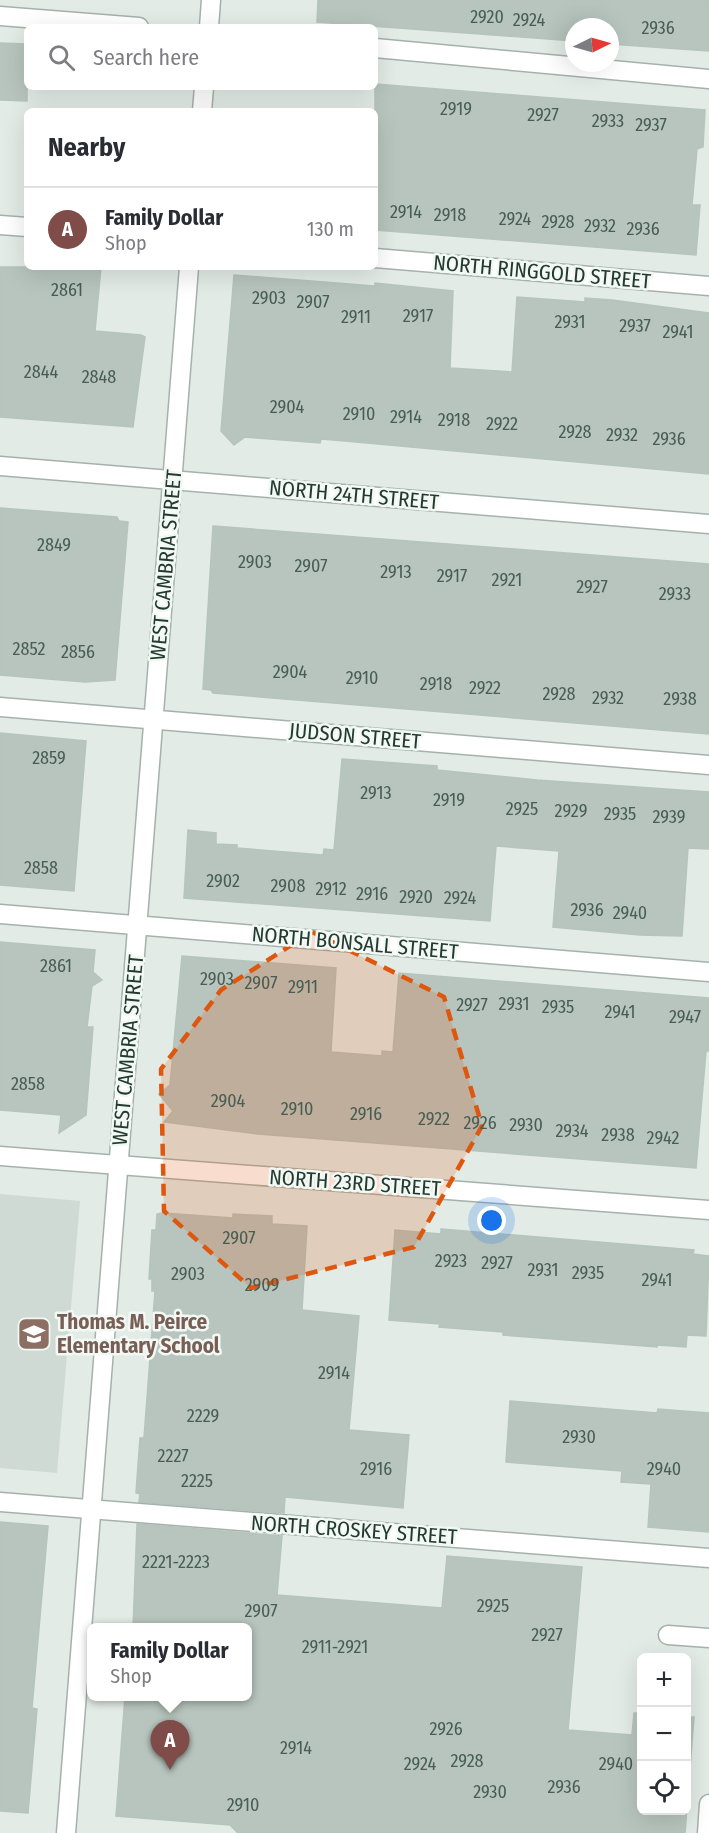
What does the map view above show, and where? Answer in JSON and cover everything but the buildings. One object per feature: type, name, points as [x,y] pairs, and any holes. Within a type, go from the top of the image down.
[{"type":"street","points":[[208,24],[211,0]]},
{"type":"street","points":[[0,16],[101,24]]},
{"type":"street","points":[[378,48],[709,79]]},
{"type":"street","points":[[202,108],[204,90]]},
{"type":"street","points":[[0,225],[24,227]]},
{"type":"street","name":"NORTH RINGGOLD STREET","points":[[378,258],[709,286]]},
{"type":"street","name":"WEST CAMBRIA STREET","points":[[66,1833],[189,270]]},
{"type":"street","name":"NORTH 24TH STREET","points":[[0,466],[709,524]]},
{"type":"street","name":"JUDSON STREET","points":[[0,707],[709,765]]},
{"type":"street","name":"NORTH BONSALL STREET","points":[[0,914],[709,972]]},
{"type":"street","name":"NORTH 23RD STREET","points":[[0,1156],[709,1210]]},
{"type":"street","name":"NORTH CROSKEY STREET","points":[[0,1502],[709,1558]]},
{"type":"street","points":[[668,1635],[709,1638]]},
{"type":"street","points":[[706,1833],[709,1804]]},
{"type":"highlighted area","points":[[312,932],[444,997],[482,1126],[414,1247],[251,1288],[164,1211],[161,1069],[221,990]]},
{"type":"shaded area","name":"Thomas M. Peirce Elementary School","points":[[0,1194],[80,1201],[57,1473],[0,1468]]},
{"type":"place","name":"Thomas M. Peirce Elementary School","points":[[34,1334]]},
{"type":"place","name":"Family Dollar","points":[[170,1770]]}]
